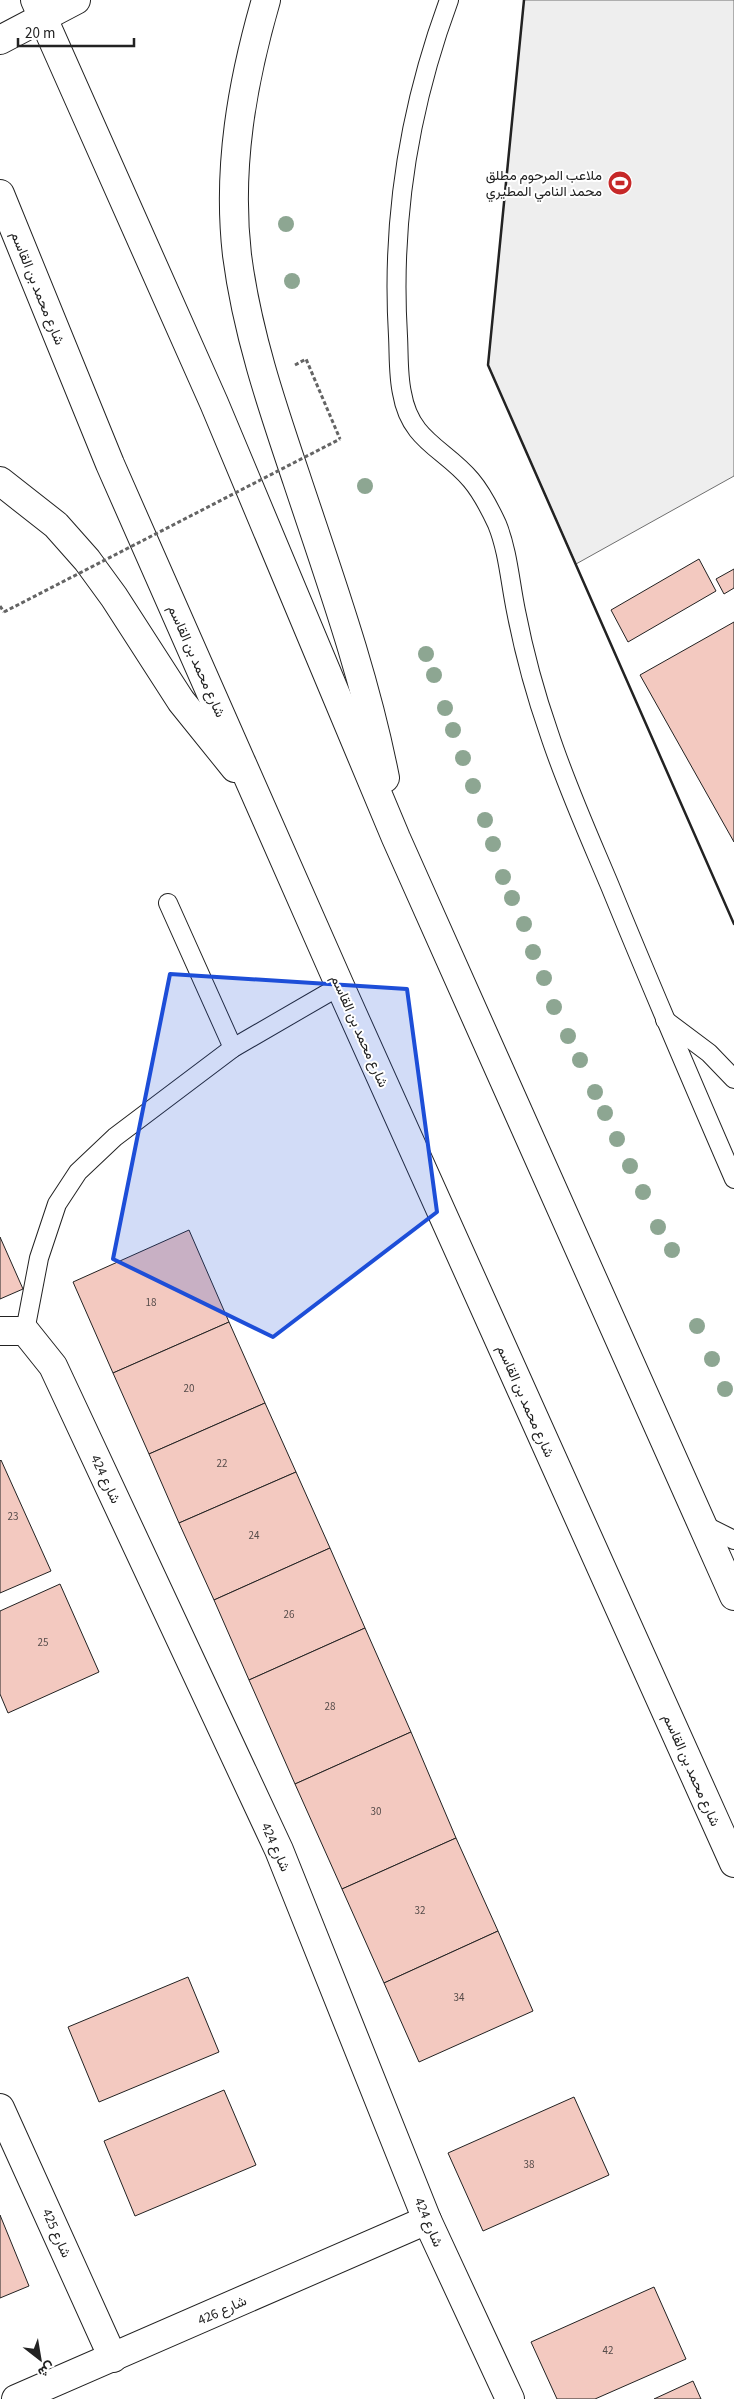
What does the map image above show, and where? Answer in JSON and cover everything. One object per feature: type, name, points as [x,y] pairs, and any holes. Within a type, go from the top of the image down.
[{"type":"main road","points":[[0,40],[40,9],[76,0]]},
{"type":"main road","points":[[266,0],[249,57],[238,131],[235,197],[237,253],[246,309],[263,382],[337,598],[361,677],[381,757],[396,838]]},
{"type":"main road","points":[[40,9],[214,403],[396,838],[704,1525],[734,1596]]},
{"type":"main road","name":"شارع محمد بن القاسم","points":[[0,194],[110,464],[340,986],[734,1863]]},
{"type":"main road","points":[[0,481],[56,525],[87,560],[114,597],[181,701],[254,789]]},
{"type":"main road","name":"شارع 424","points":[[12,1331],[53,1366],[279,1850],[428,2220],[510,2399]]},
{"type":"main road","name":"شارع 425","points":[[0,2108],[113,2358]]},
{"type":"main road","name":"شارع 426","points":[[16,2399],[428,2220]]},
{"type":"lane","points":[[449,0],[421,87],[408,143],[400,200],[396,257],[396,296],[402,392],[406,411],[415,428],[430,446],[450,459],[471,480],[488,505],[497,525],[504,546],[519,627],[549,735],[665,1020],[734,1179]]},
{"type":"lane","points":[[168,903],[233,1048]]},
{"type":"lane","points":[[12,1331],[57,1204],[78,1172],[115,1137],[233,1048],[340,986]]},
{"type":"lane","points":[[665,1020],[709,1053],[734,1078]]},
{"type":"lane","points":[[704,1525],[734,1540]]},
{"type":"path","points":[[0,606],[4,612],[340,439],[306,360]]},
{"type":"highlighted area","points":[[170,974],[407,989],[437,1212],[273,1337],[113,1259]]},
{"type":"shaded area","name":"ملاعب المرحوم مطلق محمد النامي المطيري","points":[[524,0],[734,0],[734,476],[576,564],[488,365]]},
{"type":"building","points":[[699,559],[716,591],[628,642],[611,610]]},
{"type":"building","points":[[734,569],[734,588],[724,594],[716,579]]},
{"type":"building","points":[[734,622],[734,842],[640,675]]},
{"type":"building","points":[[189,1230],[229,1322],[113,1373],[73,1282]]},
{"type":"building","points":[[0,1237],[23,1289],[0,1299]]},
{"type":"building","points":[[229,1322],[265,1403],[149,1454],[113,1373]]},
{"type":"building","points":[[265,1403],[296,1472],[179,1523],[149,1454]]},
{"type":"building","points":[[0,1461],[51,1571],[0,1593]]},
{"type":"building","points":[[296,1472],[330,1548],[214,1600],[179,1523]]},
{"type":"building","points":[[330,1548],[365,1628],[249,1680],[214,1600]]},
{"type":"building","points":[[60,1584],[99,1672],[8,1713],[0,1694],[0,1611]]},
{"type":"building","points":[[365,1628],[411,1732],[295,1784],[249,1680]]},
{"type":"building","points":[[411,1732],[456,1838],[342,1889],[295,1784]]},
{"type":"building","points":[[456,1838],[498,1931],[384,1983],[342,1889]]},
{"type":"building","points":[[498,1931],[533,2011],[419,2062],[384,1983]]},
{"type":"building","points":[[188,1977],[219,2052],[99,2102],[68,2027]]},
{"type":"building","points":[[224,2090],[256,2165],[135,2216],[104,2141]]},
{"type":"building","points":[[574,2097],[609,2175],[483,2231],[448,2153]]},
{"type":"building","points":[[0,2215],[29,2286],[0,2298]]},
{"type":"building","points":[[654,2287],[686,2359],[595,2399],[557,2399],[531,2342]]},
{"type":"building","points":[[693,2381],[701,2399],[654,2399]]},
{"type":"wall","points":[[524,0],[488,365],[734,924]]},
{"type":"place","name":"ملاعب المرحوم مطلق محمد النامي المطيري","points":[[620,183]]}]
